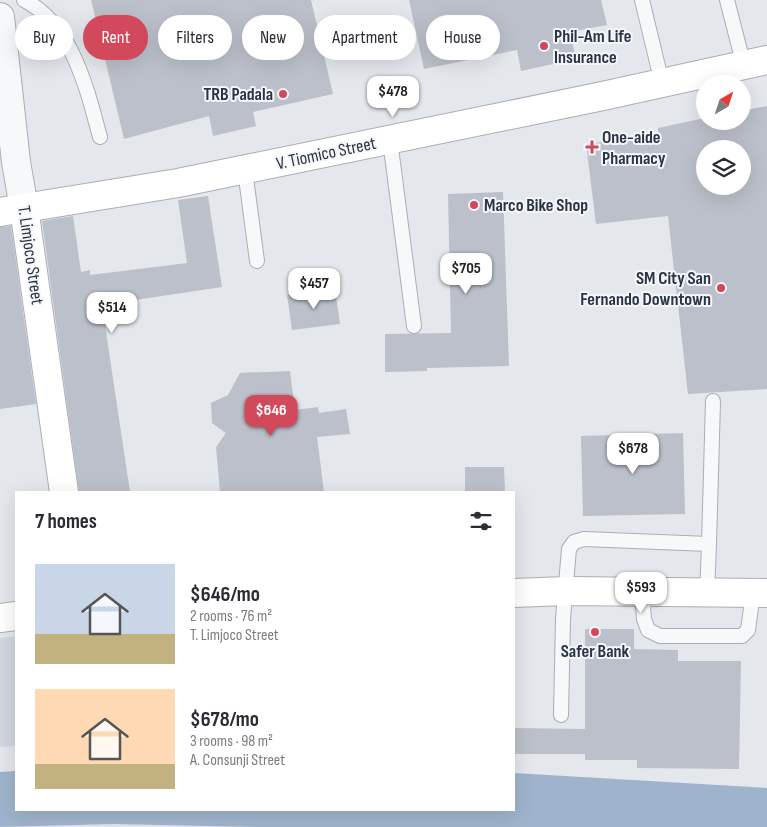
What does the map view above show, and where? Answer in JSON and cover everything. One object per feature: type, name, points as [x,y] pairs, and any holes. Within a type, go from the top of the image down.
[{"type":"main road","name":"V. Tiomico Street","points":[[12,210],[245,170],[755,63]]},
{"type":"main road","name":"T. Limjoco Street","points":[[12,210],[64,491]]},
{"type":"main road","points":[[515,593],[566,591],[707,594],[760,593]]},
{"type":"main road","points":[[0,618],[15,616]]},
{"type":"street","name":"T. Limjoco Street","points":[[1,28],[16,162],[12,210]]},
{"type":"lane","points":[[24,0],[38,7],[64,40],[87,88],[100,137]]},
{"type":"lane","points":[[642,0],[662,83]]},
{"type":"lane","points":[[727,0],[755,63]]},
{"type":"lane","points":[[390,140],[414,326]]},
{"type":"lane","points":[[245,170],[257,262]]},
{"type":"lane","points":[[707,594],[713,401]]},
{"type":"lane","points":[[561,715],[568,549],[574,542],[584,539],[709,544]]},
{"type":"lane","points":[[642,593],[644,619],[648,630],[660,636],[742,636],[748,630],[760,593]]},
{"type":"shaded area","points":[[15,636],[15,746],[0,747],[0,638]]},
{"type":"water","points":[[15,771],[15,811],[515,811],[515,773],[767,788],[767,827],[260,827],[113,824],[0,827],[0,772]]},
{"type":"building","points":[[91,0],[311,0],[315,15],[314,60],[325,60],[333,94],[253,112],[256,126],[213,136],[209,116],[124,139],[105,60],[148,60],[148,15],[95,15]]},
{"type":"building","name":"Phil-Am Life Insurance","points":[[409,0],[601,0],[607,25],[570,32],[576,59],[521,71],[517,50],[500,53],[500,15],[426,15],[426,60],[468,60],[424,69],[416,32],[416,15],[412,15]]},
{"type":"building","name":"SM City San Fernando Downtown","points":[[767,106],[767,389],[688,394],[668,216],[596,224],[586,144],[658,135],[658,128],[696,120],[696,130],[751,130],[751,109]]},
{"type":"building","points":[[503,192],[509,366],[427,368],[427,371],[385,372],[385,334],[451,333],[448,194]]},
{"type":"building","points":[[208,196],[222,287],[102,305],[130,491],[79,491],[42,221],[73,216],[81,272],[90,270],[90,275],[187,263],[178,200]]},
{"type":"building","points":[[11,226],[36,404],[0,409],[0,227]]},
{"type":"building","points":[[335,289],[340,324],[292,330],[287,295]]},
{"type":"building","points":[[290,371],[295,410],[318,407],[319,413],[346,409],[350,434],[317,437],[324,491],[220,491],[216,447],[226,433],[212,423],[211,403],[228,395],[240,373]]},
{"type":"building","points":[[683,433],[685,514],[583,516],[581,436]]},
{"type":"building","points":[[465,467],[504,467],[505,491],[465,491]]},
{"type":"building","points":[[585,629],[634,629],[634,649],[678,650],[678,661],[741,661],[739,769],[637,768],[637,760],[585,760],[585,754],[515,754],[515,728],[585,729]]},
{"type":"place","name":"Phil-Am Life Insurance","points":[[544,46]]},
{"type":"place","name":"TRB Padala","points":[[283,94]]},
{"type":"place","name":"One-aide Pharmacy","points":[[592,147]]},
{"type":"place","name":"Marco Bike Shop","points":[[474,205]]},
{"type":"place","name":"SM City San Fernando Downtown","points":[[721,288]]},
{"type":"place","name":"Safer Bank","points":[[595,632]]}]
